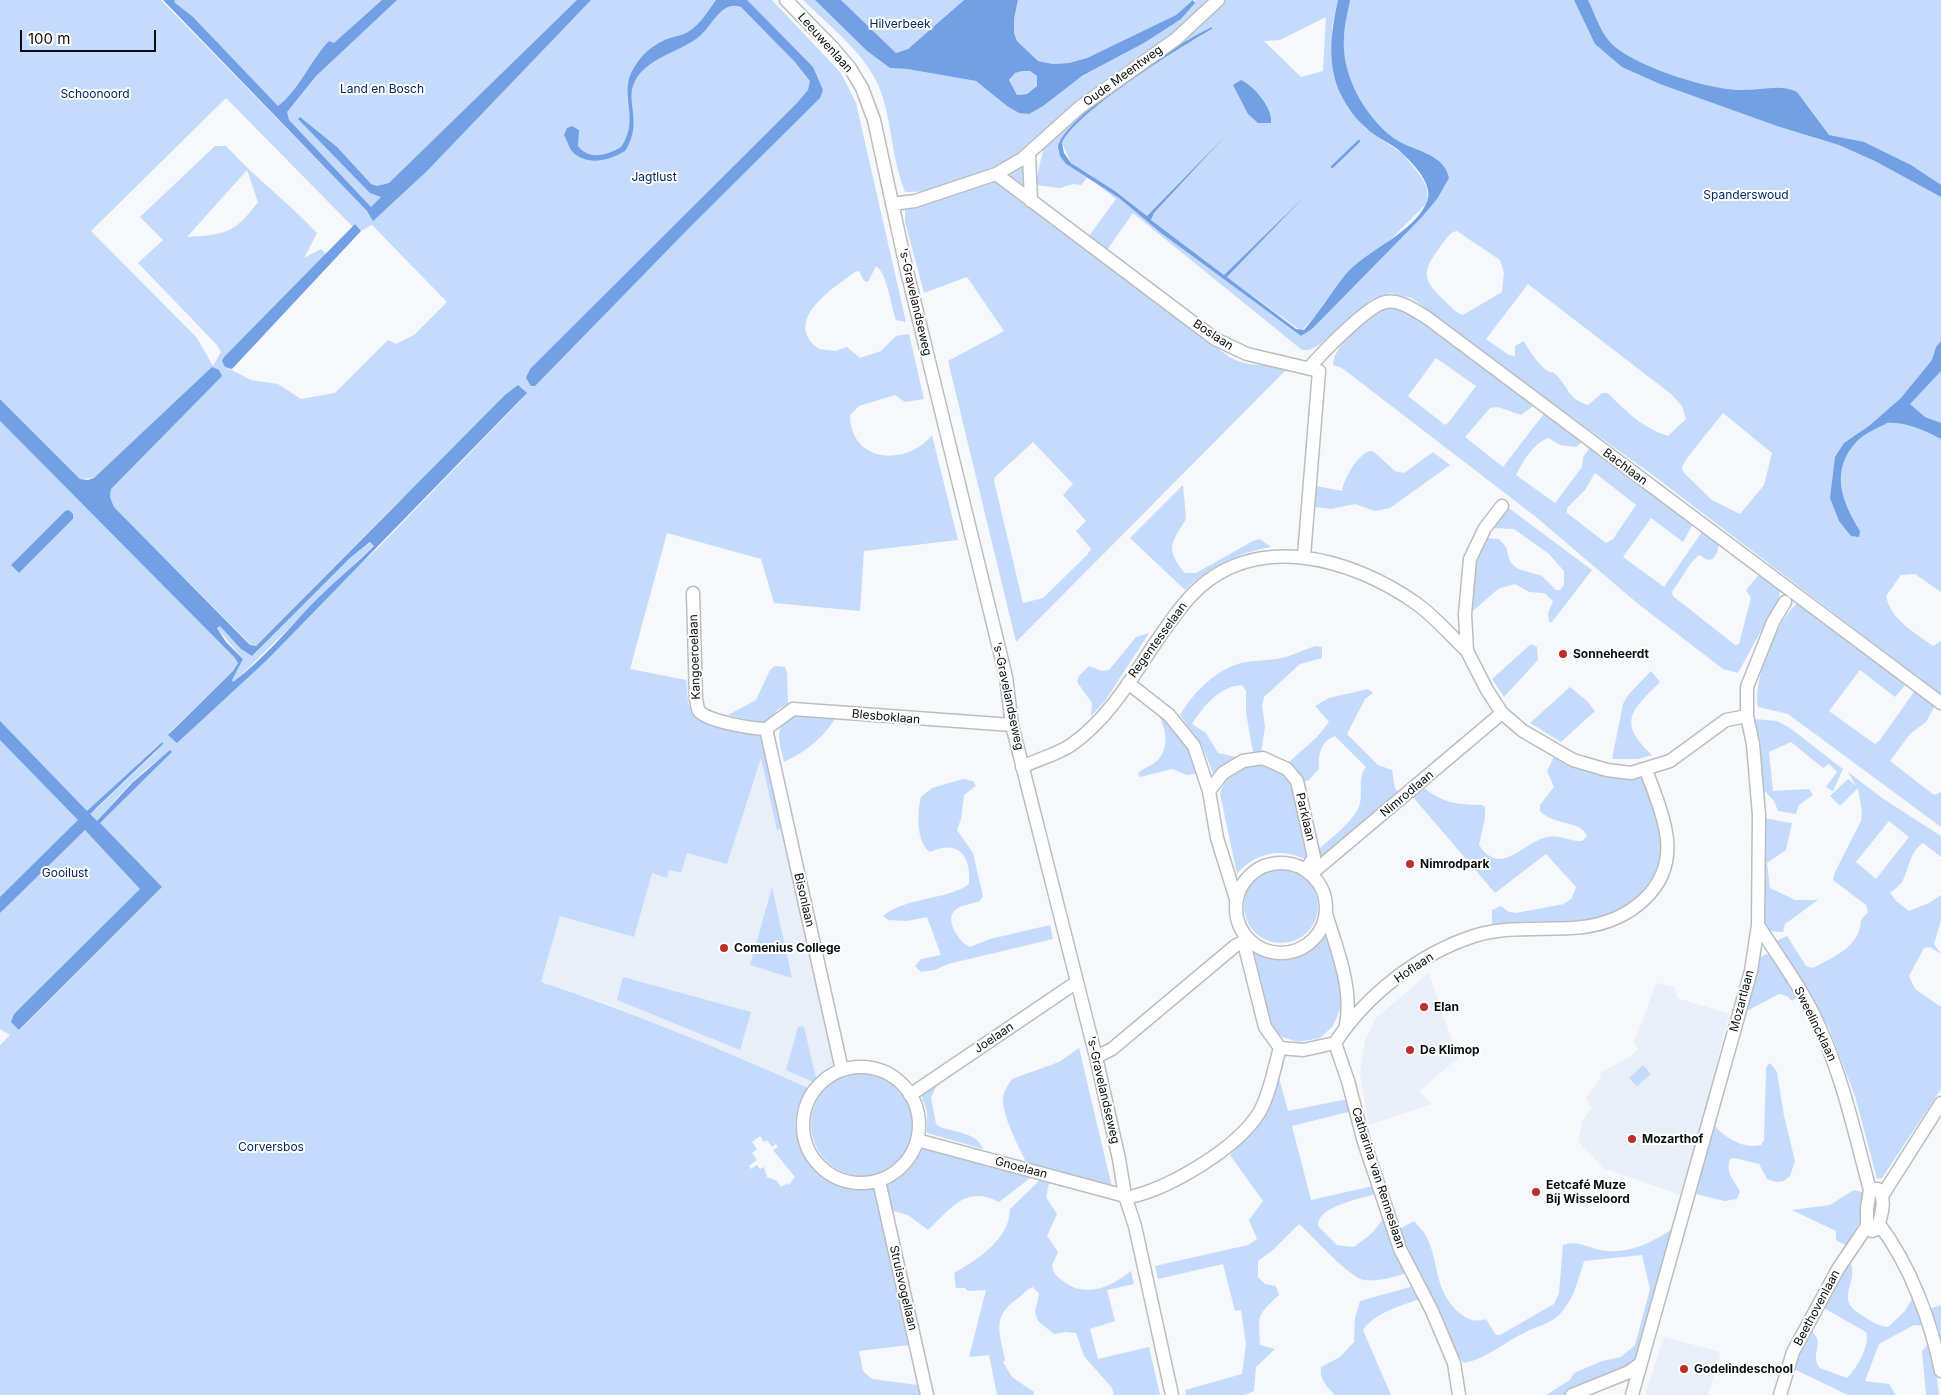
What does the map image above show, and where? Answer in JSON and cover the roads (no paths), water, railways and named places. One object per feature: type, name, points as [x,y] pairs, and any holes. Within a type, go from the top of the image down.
[{"type":"street","name":"Leeuwenlaan","points":[[786,0],[833,48],[862,88],[874,120],[892,204]]},
{"type":"street","name":"Oude Meentweg","points":[[892,204],[915,201],[996,174],[1029,155],[1080,107],[1176,39],[1218,0]]},
{"type":"street","points":[[1029,155],[1031,201]]},
{"type":"street","name":"Boslaan","points":[[996,174],[1215,339],[1247,354],[1309,368]]},
{"type":"street","name":"'s-Gravelandseweg","points":[[892,204],[1006,677],[1012,725],[1022,767],[1096,1057],[1129,1196],[1172,1395]]},
{"type":"street","name":"Bachlaan","points":[[1309,368],[1355,322],[1386,301],[1399,303],[1426,316],[1941,703]]},
{"type":"street","points":[[1304,556],[1319,371],[1309,368]]},
{"type":"street","points":[[1502,506],[1485,528],[1470,559],[1466,604],[1467,650],[1487,690],[1502,713],[1523,731],[1573,760],[1608,770],[1631,773],[1646,770],[1670,761],[1726,720],[1747,716]]},
{"type":"street","name":"Regentesselaan","points":[[1022,767],[1070,746],[1090,730],[1107,712],[1167,624],[1190,596],[1216,575],[1251,561],[1304,556],[1358,571],[1418,605],[1467,650]]},
{"type":"street","name":"Kangoeroelaan","points":[[693,593],[696,699],[699,710],[707,717],[754,729],[766,729]]},
{"type":"street","name":"Mozartlaan","points":[[1632,1394],[1751,971],[1758,925],[1759,815],[1753,744],[1747,716],[1747,687],[1773,622],[1785,602]]},
{"type":"street","points":[[1128,683],[1169,714],[1194,746],[1209,791],[1218,838],[1236,899],[1236,916],[1248,939],[1262,949],[1278,954],[1295,951],[1310,943],[1321,930],[1326,914],[1326,899],[1320,886],[1309,872],[1285,863],[1263,866],[1251,874],[1241,885],[1236,899]]},
{"type":"street","name":"Blesboklaan","points":[[766,729],[793,709],[1012,725]]},
{"type":"street","name":"Nimrodlaan","points":[[1309,872],[1502,713]]},
{"type":"street","name":"Bisonlaan","points":[[766,729],[842,1070]]},
{"type":"street","name":"Parklaan","points":[[1209,791],[1223,773],[1243,761],[1263,758],[1287,769],[1297,781],[1314,857],[1309,872]]},
{"type":"street","name":"Hoflaan","points":[[1335,1043],[1346,1025],[1381,991],[1447,946],[1475,936],[1506,929],[1583,927],[1612,921],[1631,911],[1653,893],[1664,868],[1667,839],[1660,809],[1646,770]]},
{"type":"street","points":[[1326,914],[1337,949],[1350,1007],[1346,1025]]},
{"type":"street","name":"Sweelincklaan","points":[[1758,925],[1800,989],[1819,1026],[1836,1068],[1870,1190],[1867,1208],[1873,1225]]},
{"type":"street","points":[[1248,939],[1246,951],[1265,1027],[1280,1048],[1302,1050],[1335,1043]]},
{"type":"street","points":[[1096,1057],[1112,1049],[1235,946],[1248,939]]},
{"type":"street","name":"Joelaan","points":[[910,1095],[1071,986],[1078,986]]},
{"type":"street","name":"Catharina van Renneslaan","points":[[1335,1043],[1348,1082],[1364,1142],[1400,1249],[1432,1311],[1454,1363],[1459,1395]]},
{"type":"street","points":[[1129,1196],[1165,1186],[1187,1174],[1240,1136],[1259,1112],[1280,1048]]},
{"type":"street","points":[[861,1067],[880,1070],[897,1080],[910,1095],[917,1109],[919,1125],[917,1140],[912,1154],[892,1175],[879,1181],[863,1184],[847,1182],[832,1176],[819,1166],[809,1152],[804,1137],[803,1121],[806,1105],[814,1091],[829,1076],[842,1070],[861,1067]]},
{"type":"street","points":[[1941,1103],[1882,1196],[1873,1225],[1922,1306],[1934,1336],[1941,1370]]},
{"type":"street","name":"Gnoelaan","points":[[917,1140],[1129,1196]]},
{"type":"street","name":"Struisvogellaan","points":[[879,1181],[927,1395]]},
{"type":"street","points":[[1870,1190],[1878,1189],[1882,1196]]},
{"type":"street","name":"Beethovenlaan","points":[[1780,1395],[1793,1352],[1838,1269],[1873,1225]]},
{"type":"street","points":[[1572,1395],[1629,1372],[1642,1363]]},
{"type":"street","points":[[1601,1382],[1619,1382],[1632,1394]]},
{"type":"water","points":[[163,0],[175,0],[174,2],[193,17],[278,106],[293,91],[329,41],[334,43],[382,0],[397,0],[316,76],[287,112],[289,120],[371,207],[381,197],[370,193],[298,119],[300,117],[337,147],[371,184],[377,186],[389,183],[577,0],[591,0],[427,171],[373,221],[367,211]]},
{"type":"water","points":[[716,0],[747,0],[813,67],[823,90],[820,98],[691,226],[535,386],[531,386],[526,378],[530,369],[808,90],[810,81],[795,62],[741,7],[728,7],[718,14],[701,35],[648,66],[635,81],[631,96],[634,121],[633,131],[625,151],[608,159],[595,161],[576,155],[570,148],[564,135],[567,128],[572,126],[579,130],[578,146],[588,154],[605,154],[621,147],[627,136],[629,126],[628,86],[635,66],[654,46],[686,33],[696,26]]},
{"type":"water","points":[[815,0],[841,0],[896,53],[908,49],[964,0],[1018,0],[1014,19],[1014,33],[1017,41],[1038,61],[1053,64],[1069,63],[1087,58],[1176,15],[1193,0],[1195,3],[1181,19],[1144,43],[1082,76],[1043,106],[1029,114],[1019,113],[1007,106],[976,81],[907,69],[890,68],[867,51]],"holes":[[[1030,71],[1037,76],[1037,86],[1027,94],[1017,95],[1009,80],[1015,73]]]},
{"type":"water","points":[[1338,0],[1350,0],[1345,28],[1344,52],[1350,79],[1364,106],[1392,137],[1399,142],[1434,157],[1446,169],[1449,178],[1437,199],[1421,218],[1312,329],[1301,336],[1161,233],[1119,198],[1066,164],[1060,156],[1058,147],[1065,134],[1080,117],[1101,99],[1176,47],[1212,27],[1212,29],[1106,98],[1086,115],[1071,130],[1062,143],[1064,153],[1071,163],[1115,191],[1147,216],[1228,133],[1154,213],[1151,220],[1224,275],[1306,195],[1227,277],[1296,329],[1304,330],[1345,275],[1411,223],[1427,202],[1428,195],[1424,180],[1414,165],[1396,148],[1372,133],[1362,124],[1342,97],[1334,73],[1331,49],[1333,24]]},
{"type":"water","points":[[1574,0],[1588,0],[1609,41],[1619,50],[1651,67],[1690,81],[1726,89],[1784,88],[1797,92],[1829,135],[1864,142],[1911,165],[1941,185],[1941,197],[1875,161],[1839,145],[1777,126],[1660,84],[1622,67],[1595,44]]},
{"type":"water","points":[[1241,80],[1262,98],[1269,111],[1271,123],[1258,123],[1248,114],[1233,85]]},
{"type":"water","points":[[355,224],[361,231],[232,369],[225,367],[222,361],[224,357]]},
{"type":"water","points":[[1941,341],[1941,371],[1910,404],[1925,417],[1941,423],[1941,439],[1915,427],[1887,423],[1857,441],[1848,452],[1841,475],[1844,498],[1860,531],[1859,537],[1851,536],[1839,521],[1830,498],[1835,457],[1844,443],[1869,426],[1901,398],[1932,360],[1936,347]]},
{"type":"water","points":[[212,367],[219,370],[222,376],[111,489],[110,497],[114,507],[250,645],[256,646],[505,395],[518,385],[527,393],[267,660],[177,743],[168,735],[233,671],[238,663],[0,421],[0,399],[80,479],[88,480],[94,478]],"holes":[[[370,542],[374,546],[315,601],[265,654],[233,682],[232,680],[243,659],[226,642],[217,628],[220,626],[241,649],[252,656],[350,558]]]},
{"type":"water","points":[[69,510],[73,514],[73,519],[19,573],[11,565],[65,511]]},
{"type":"water","points":[[0,721],[87,811],[162,742],[163,744],[90,814],[97,821],[132,783],[170,750],[172,752],[100,823],[162,887],[19,1030],[11,1022],[14,1014],[140,889],[85,830],[0,913],[0,897],[78,820],[0,740]]},
{"type":"waterway","points":[[1332,167],[1359,141]]},
{"type":"place","name":"Sonneheerdt","points":[[1563,654]]},
{"type":"place","name":"Nimrodpark","points":[[1410,864]]},
{"type":"place","name":"Comenius College","points":[[724,948]]},
{"type":"place","name":"Elan","points":[[1424,1007]]},
{"type":"place","name":"De Klimop","points":[[1410,1050]]},
{"type":"place","name":"Mozarthof","points":[[1632,1139]]},
{"type":"place","name":"Eetcafé Muze Bij Wisseloord","points":[[1536,1192]]},
{"type":"place","name":"Godelindeschool","points":[[1684,1369]]},
{"type":"park label","name":"Hilverbeek","points":[[900,24]]},
{"type":"park label","name":"Land en Bosch","points":[[382,89]]},
{"type":"park label","name":"Schoonoord","points":[[95,94]]},
{"type":"park label","name":"Jagtlust","points":[[654,177]]},
{"type":"park label","name":"Spanderswoud","points":[[1746,195]]},
{"type":"park label","name":"Gooilust","points":[[65,873]]},
{"type":"park label","name":"Corversbos","points":[[271,1147]]}]
